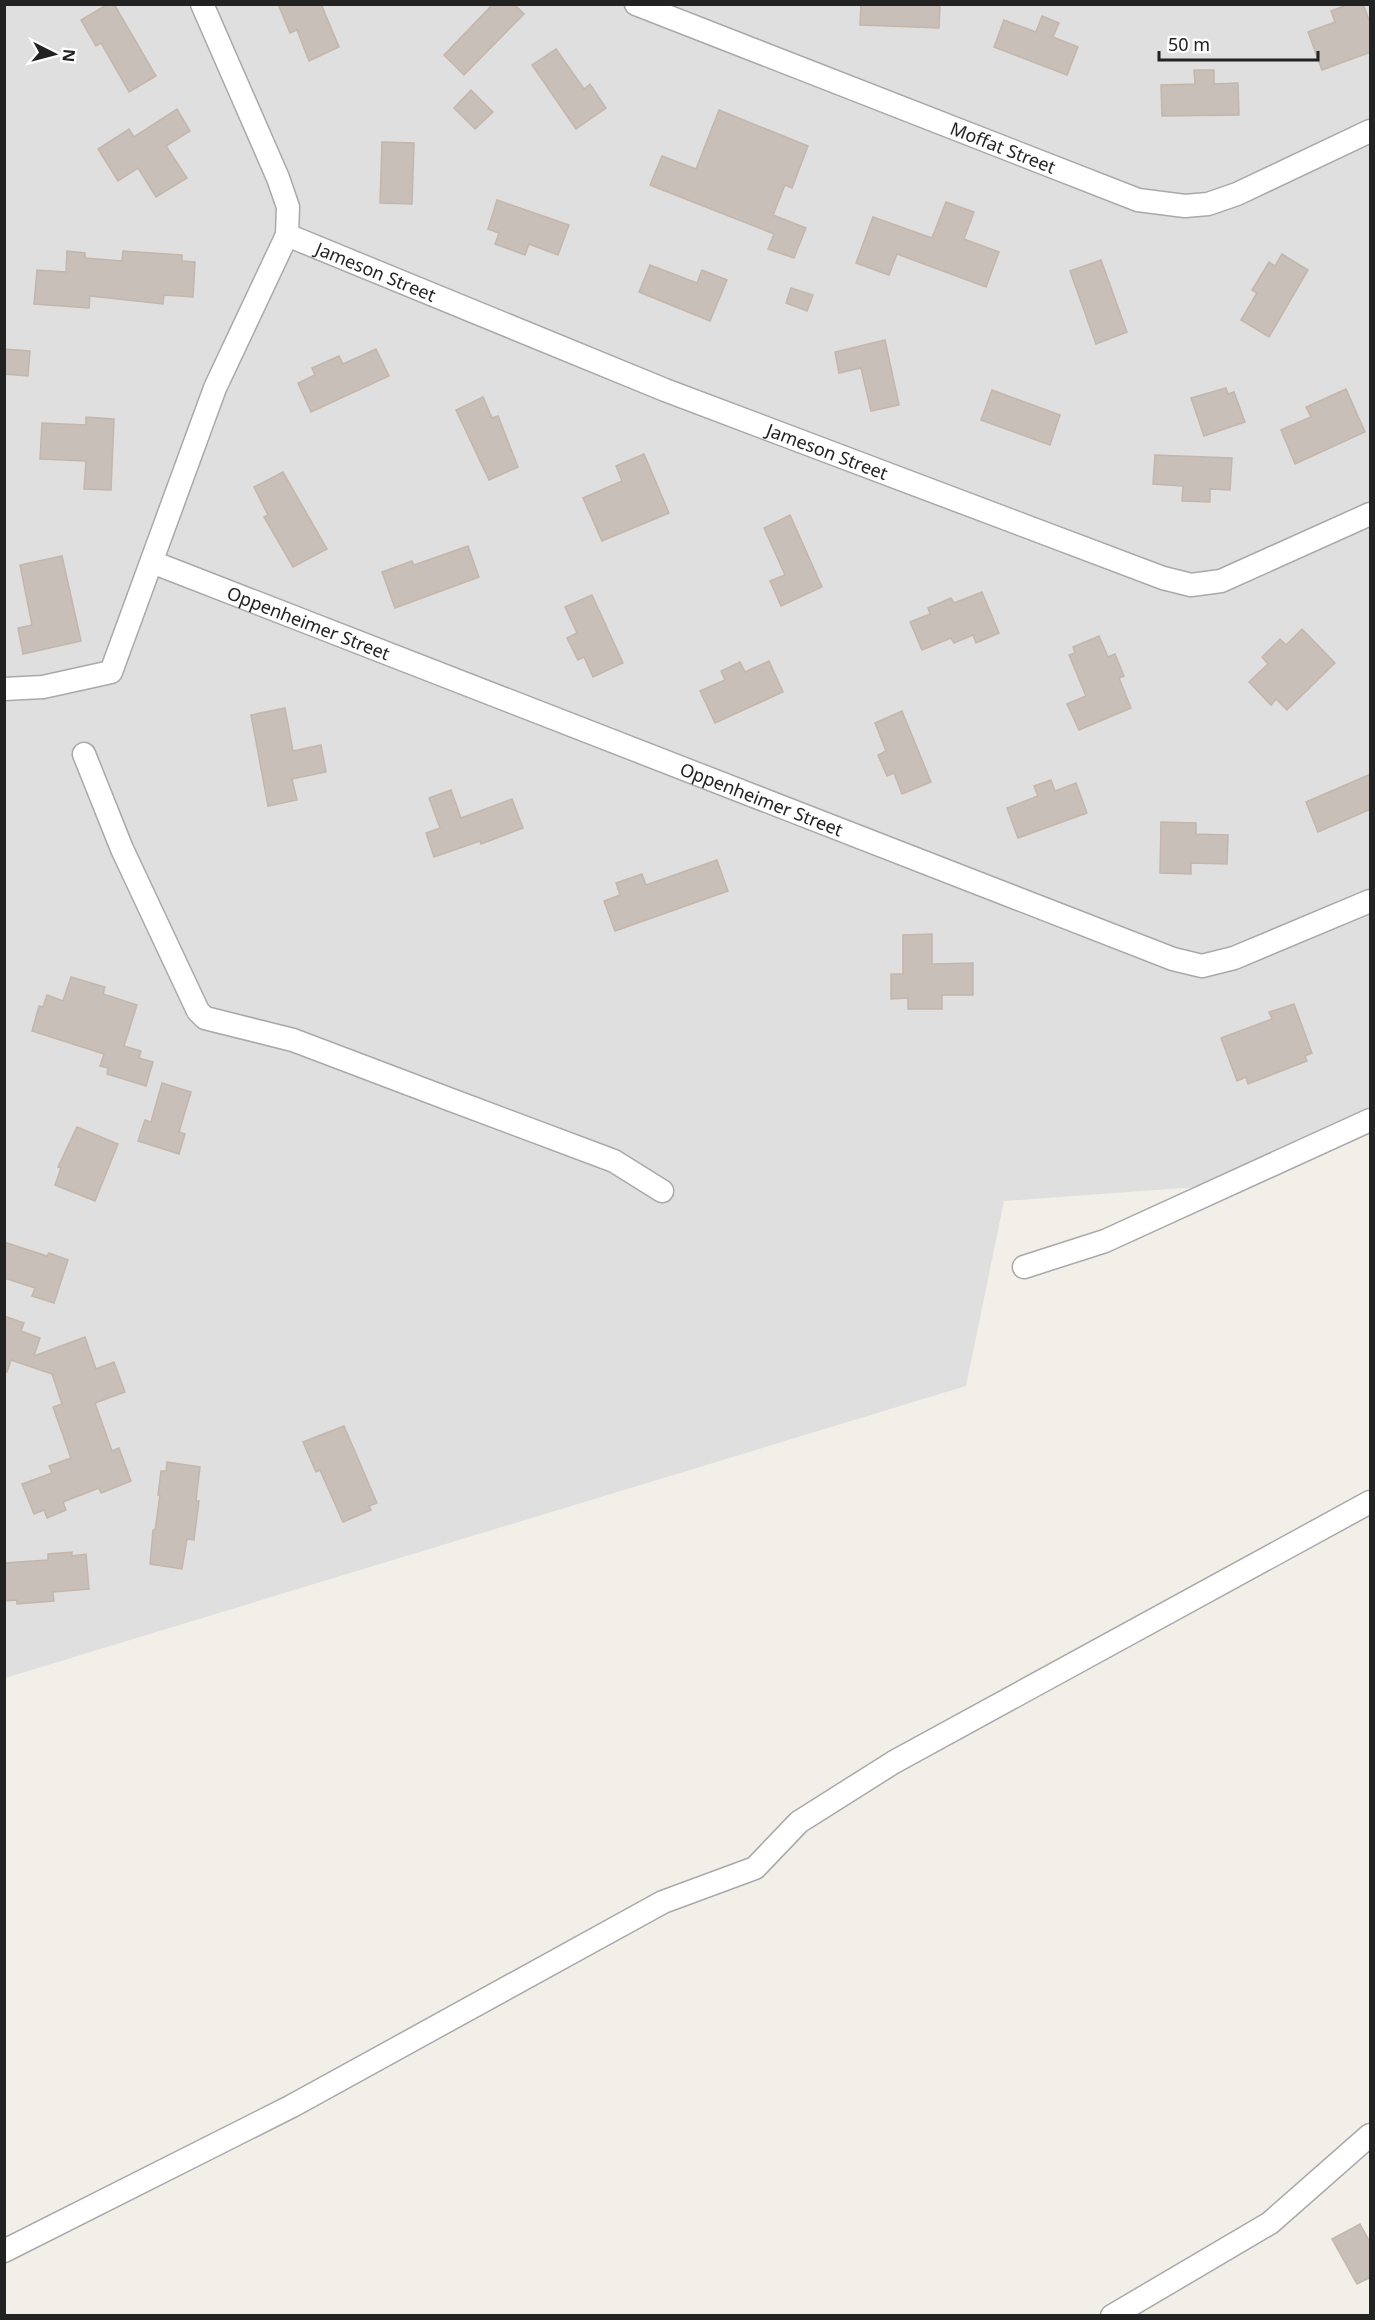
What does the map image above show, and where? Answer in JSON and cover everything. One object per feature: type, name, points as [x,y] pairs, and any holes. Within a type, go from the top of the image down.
[{"type":"street","points":[[4,689],[43,687],[111,672],[215,388],[286,235],[288,207],[278,178],[202,4]]},
{"type":"street","name":"Moffat Street","points":[[636,4],[1138,200],[1163,205],[1208,204],[1237,194],[1371,131]]},
{"type":"street","name":"Jameson Street","points":[[286,235],[665,390],[1163,578],[1191,585],[1221,581],[1371,514]]},
{"type":"street","name":"Oppenheimer Street","points":[[152,562],[1173,959],[1202,966],[1234,958],[1371,901]]},
{"type":"street","points":[[84,754],[122,849],[198,1011],[205,1018],[292,1040],[614,1161],[662,1191]]},
{"type":"street","points":[[1024,1267],[1105,1241],[1371,1120]]},
{"type":"street","points":[[4,2251],[292,2106],[663,1902],[755,1868],[799,1822],[894,1762],[1371,1502]]},
{"type":"street","points":[[1112,2316],[1270,2223],[1371,2135]]},
{"type":"shaded area","points":[[5,5],[1370,5],[1370,1126],[1252,1183],[1004,1201],[966,1386],[5,1678]]},
{"type":"building","points":[[108,4],[114,4],[156,76],[129,92],[101,43],[96,46],[81,20]]},
{"type":"building","points":[[278,4],[321,4],[339,47],[309,61],[297,30],[290,33]]},
{"type":"building","points":[[493,4],[514,4],[524,14],[464,75],[444,55]]},
{"type":"building","points":[[861,4],[940,4],[939,28],[860,25]]},
{"type":"building","points":[[1349,4],[1363,4],[1371,25],[1371,52],[1322,70],[1308,32],[1335,22],[1331,11]]},
{"type":"building","points":[[1042,16],[1059,23],[1053,37],[1078,47],[1067,75],[994,47],[1004,20],[1036,32]]},
{"type":"building","points":[[556,49],[584,89],[590,84],[606,108],[576,129],[532,65]]},
{"type":"building","points":[[1194,70],[1214,70],[1214,84],[1238,83],[1239,115],[1162,116],[1161,85],[1195,84]]},
{"type":"building","points":[[471,90],[493,112],[475,129],[454,108]]},
{"type":"building","points":[[177,109],[190,131],[166,146],[187,178],[156,197],[138,168],[118,181],[98,149],[129,129],[134,137]]},
{"type":"building","points":[[719,110],[808,146],[792,188],[785,185],[773,215],[806,228],[794,258],[768,249],[774,234],[650,185],[662,156],[696,169]]},
{"type":"building","points":[[382,142],[414,143],[412,204],[380,203]]},
{"type":"building","points":[[497,200],[569,225],[558,255],[529,244],[525,255],[495,244],[499,233],[488,229]]},
{"type":"building","points":[[946,202],[974,212],[964,239],[999,252],[986,287],[897,254],[889,275],[856,263],[873,217],[932,238]]},
{"type":"building","points":[[67,251],[85,253],[85,258],[122,261],[123,251],[182,255],[182,261],[195,262],[193,297],[164,295],[163,304],[90,296],[89,308],[34,304],[37,270],[66,272]]},
{"type":"building","points":[[1282,254],[1308,270],[1269,337],[1241,320],[1257,293],[1252,290],[1269,262],[1275,266]]},
{"type":"building","points":[[1101,260],[1127,332],[1096,344],[1070,271]]},
{"type":"building","points":[[650,265],[697,283],[702,270],[727,280],[710,321],[639,292]]},
{"type":"building","points":[[791,288],[813,295],[807,311],[786,303]]},
{"type":"building","points":[[885,340],[899,405],[871,411],[861,368],[839,373],[835,352]]},
{"type":"building","points":[[4,349],[30,351],[28,376],[4,374]]},
{"type":"building","points":[[376,349],[389,376],[311,412],[298,383],[315,375],[312,368],[339,356],[343,364]]},
{"type":"building","points":[[1226,388],[1228,394],[1234,392],[1245,422],[1204,436],[1191,398]]},
{"type":"building","points":[[1346,389],[1365,432],[1295,464],[1281,430],[1311,417],[1306,407]]},
{"type":"building","points":[[992,390],[1060,415],[1050,445],[981,420]]},
{"type":"building","points":[[483,397],[492,418],[498,416],[518,467],[489,480],[456,410]]},
{"type":"building","points":[[86,417],[114,419],[111,490],[84,489],[86,461],[40,459],[42,423],[86,425]]},
{"type":"building","points":[[644,454],[669,513],[602,541],[583,498],[622,481],[616,466]]},
{"type":"building","points":[[1155,455],[1232,458],[1230,490],[1210,489],[1210,502],[1182,501],[1183,486],[1153,484]]},
{"type":"building","points":[[283,472],[327,549],[293,567],[264,517],[268,515],[254,487]]},
{"type":"building","points":[[790,515],[822,587],[781,606],[770,581],[785,575],[764,528]]},
{"type":"building","points":[[468,546],[479,577],[395,608],[382,572],[412,561],[414,565]]},
{"type":"building","points":[[62,556],[81,641],[23,654],[18,628],[32,625],[20,565]]},
{"type":"building","points":[[982,592],[999,633],[976,643],[973,635],[954,643],[951,638],[922,650],[910,622],[930,614],[928,608],[951,598],[954,603]]},
{"type":"building","points":[[592,595],[623,663],[593,677],[584,657],[578,660],[567,638],[577,633],[565,607]]},
{"type":"building","points":[[1302,629],[1335,663],[1287,710],[1276,699],[1271,705],[1249,682],[1268,664],[1262,657],[1280,639],[1286,645]]},
{"type":"building","points":[[1099,636],[1108,657],[1115,654],[1124,676],[1119,678],[1131,708],[1079,730],[1067,704],[1086,696],[1069,655],[1075,653],[1073,647]]},
{"type":"building","points":[[769,661],[783,692],[715,723],[700,691],[725,680],[721,671],[740,662],[745,672]]},
{"type":"building","points":[[285,708],[293,751],[321,745],[326,772],[292,779],[297,800],[268,806],[251,715]]},
{"type":"building","points":[[902,711],[931,782],[902,794],[894,773],[887,776],[878,755],[886,751],[875,723]]},
{"type":"building","points":[[1371,774],[1371,809],[1318,832],[1306,802]]},
{"type":"building","points":[[1051,780],[1055,791],[1076,783],[1087,813],[1018,838],[1007,808],[1038,796],[1034,786]]},
{"type":"building","points":[[451,790],[461,818],[512,799],[523,828],[481,844],[480,841],[434,857],[426,833],[440,828],[429,798]]},
{"type":"building","points":[[1161,822],[1196,823],[1196,834],[1228,835],[1227,864],[1191,863],[1191,874],[1160,873]]},
{"type":"building","points":[[717,860],[728,891],[615,931],[604,901],[620,895],[616,883],[642,874],[646,885]]},
{"type":"building","points":[[932,934],[932,964],[973,963],[973,995],[942,995],[942,1009],[908,1009],[908,998],[891,999],[891,974],[903,974],[903,935]]},
{"type":"building","points":[[71,977],[105,987],[103,994],[137,1005],[124,1046],[141,1051],[139,1058],[153,1062],[146,1086],[107,1074],[108,1068],[100,1066],[104,1054],[32,1031],[39,1006],[43,1007],[47,995],[63,1001]]},
{"type":"building","points":[[1294,1004],[1312,1053],[1305,1056],[1307,1061],[1248,1084],[1246,1077],[1237,1081],[1221,1038],[1272,1019],[1269,1012]]},
{"type":"building","points":[[162,1083],[191,1092],[179,1132],[185,1134],[179,1154],[138,1141],[145,1120],[151,1122]]},
{"type":"building","points":[[77,1127],[118,1144],[95,1201],[55,1185],[61,1168],[58,1167]]},
{"type":"building","points":[[4,1242],[47,1256],[49,1253],[68,1260],[54,1303],[32,1296],[35,1288],[4,1278]]},
{"type":"building","points":[[4,1316],[24,1323],[21,1331],[40,1338],[34,1356],[85,1337],[96,1369],[114,1362],[125,1392],[95,1403],[112,1451],[119,1448],[131,1481],[101,1493],[99,1488],[63,1502],[66,1510],[47,1518],[44,1510],[34,1514],[22,1484],[52,1473],[49,1466],[71,1458],[53,1407],[62,1404],[52,1374],[11,1360],[7,1372],[4,1371]]},
{"type":"building","points":[[344,1426],[377,1503],[369,1506],[371,1510],[343,1522],[320,1470],[316,1472],[303,1442]]},
{"type":"building","points":[[167,1462],[200,1467],[194,1540],[187,1539],[182,1569],[150,1564],[153,1530],[155,1530],[160,1495],[158,1495],[161,1471],[166,1471]]},
{"type":"building","points":[[72,1552],[72,1556],[86,1554],[89,1589],[53,1592],[54,1601],[17,1604],[17,1600],[4,1601],[4,1563],[48,1560],[48,1554]]},
{"type":"building","points":[[1360,2224],[1371,2244],[1371,2277],[1357,2284],[1332,2239]]}]
